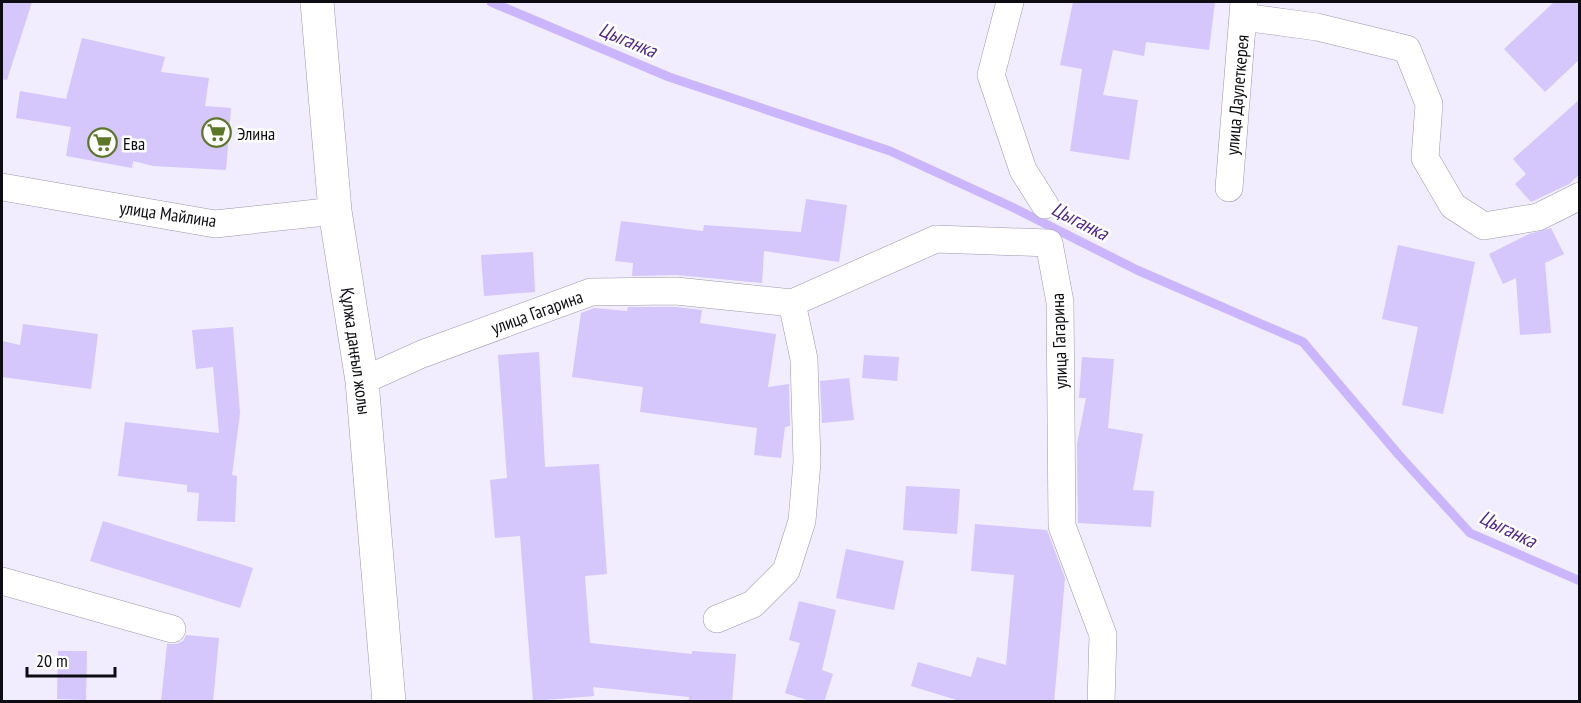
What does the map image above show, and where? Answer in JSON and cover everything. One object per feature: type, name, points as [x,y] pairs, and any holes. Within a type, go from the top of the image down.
[{"type":"main road","name":"Құлжа даңғыл жолы","points":[[317,2],[335,211],[362,381],[389,702]]},
{"type":"street","points":[[1010,2],[991,75],[1023,171],[1045,205]]},
{"type":"street","points":[[1244,9],[1407,49],[1429,104],[1425,158],[1453,206],[1484,226],[1538,216],[1580,196]]},
{"type":"street","name":"улица Даулеткерея","points":[[1229,188],[1244,9]]},
{"type":"street","name":"улица Майлина","points":[[2,187],[215,224],[335,211]]},
{"type":"street","name":"улица Гагарина","points":[[362,381],[422,354],[591,292],[676,291],[792,303],[936,240],[1049,243],[1060,302],[1062,525],[1103,635],[1101,702]]},
{"type":"street","points":[[717,619],[753,604],[786,571],[802,521],[807,462],[804,359],[792,303]]},
{"type":"street","points":[[2,581],[172,629]]},
{"type":"building","points":[[2,2],[32,2],[7,80],[2,79]]},
{"type":"building","points":[[1073,2],[1215,2],[1209,50],[1146,42],[1144,56],[1113,50],[1103,95],[1138,100],[1129,160],[1070,151],[1082,69],[1060,65]]},
{"type":"building","points":[[1554,2],[1580,2],[1580,59],[1545,92],[1504,49]]},
{"type":"building","points":[[82,38],[165,57],[161,72],[209,78],[205,106],[231,108],[226,170],[153,166],[133,161],[132,168],[66,156],[71,127],[16,118],[20,91],[66,99]]},
{"type":"building","points":[[1580,99],[1580,174],[1569,184],[1531,202],[1515,184],[1526,174],[1513,159]]},
{"type":"building","points":[[806,199],[847,205],[839,262],[764,251],[762,283],[677,275],[632,276],[633,263],[615,261],[621,221],[703,231],[704,225],[801,232]]},
{"type":"building","points":[[1551,228],[1564,254],[1545,263],[1551,333],[1520,335],[1516,278],[1503,284],[1489,254],[1529,234]]},
{"type":"building","points":[[1398,245],[1475,262],[1443,414],[1402,405],[1418,327],[1382,319]]},
{"type":"building","points":[[533,252],[535,292],[484,296],[481,255]]},
{"type":"building","points":[[628,307],[675,307],[702,310],[700,323],[776,334],[768,387],[789,384],[790,426],[785,427],[781,458],[754,455],[757,428],[640,412],[643,387],[572,377],[581,313],[594,308],[627,311]]},
{"type":"building","points":[[23,324],[98,334],[91,389],[2,377],[2,341],[20,345]]},
{"type":"building","points":[[233,327],[240,413],[232,475],[237,476],[235,522],[197,521],[199,493],[187,492],[187,485],[118,476],[125,422],[219,433],[213,367],[196,369],[192,330]]},
{"type":"building","points":[[539,352],[545,467],[599,464],[607,574],[585,576],[590,643],[692,654],[692,651],[736,654],[732,702],[688,702],[689,697],[593,687],[594,696],[533,701],[520,536],[495,538],[490,480],[507,478],[498,355]]},
{"type":"building","points":[[864,355],[899,357],[897,381],[862,378]]},
{"type":"building","points":[[1082,357],[1114,359],[1108,428],[1143,434],[1133,490],[1154,491],[1151,527],[1078,523],[1077,444],[1086,398],[1079,398]]},
{"type":"building","points":[[849,378],[854,420],[822,423],[820,381]]},
{"type":"building","points":[[906,486],[960,489],[957,534],[903,530]]},
{"type":"building","points":[[103,521],[253,568],[240,608],[90,561]]},
{"type":"building","points":[[975,524],[1047,530],[1065,578],[1054,702],[963,702],[911,686],[918,662],[971,677],[977,657],[1006,665],[1014,575],[971,571]]},
{"type":"building","points":[[846,549],[904,561],[894,610],[836,598]]},
{"type":"building","points":[[799,601],[836,610],[822,670],[833,674],[824,702],[813,702],[785,693],[800,643],[789,640]]},
{"type":"building","points":[[186,635],[219,638],[213,702],[161,702],[167,644],[183,641]]},
{"type":"building","points":[[58,651],[87,651],[86,700],[57,699]]},
{"type":"waterway","name":"Цыганка","points":[[491,2],[669,77],[890,151],[1012,207],[1137,270],[1303,342],[1398,454],[1470,533],[1580,581]]},
{"type":"place","name":"Элина","points":[[216,133]]},
{"type":"place","name":"Ева","points":[[102,143]]}]
